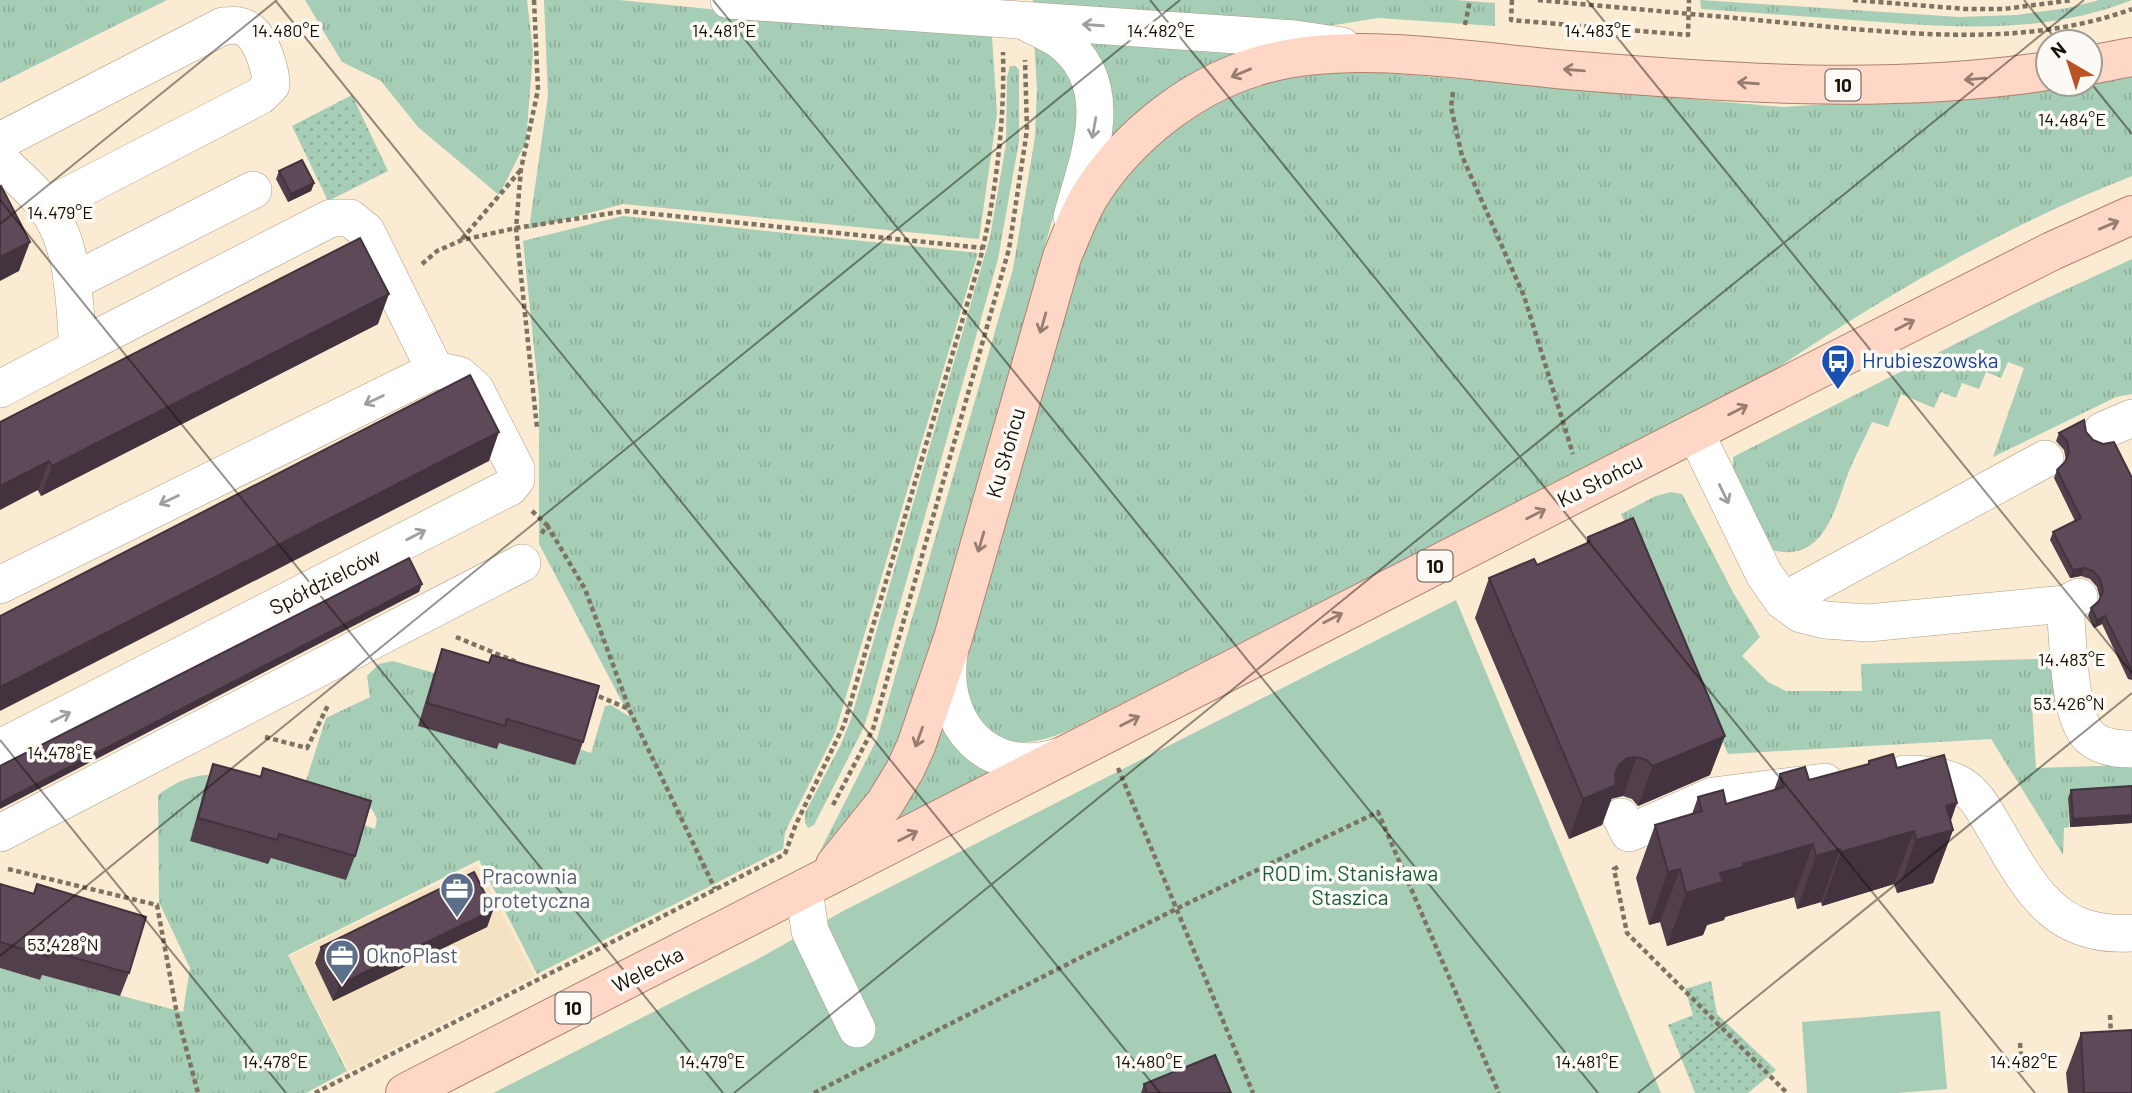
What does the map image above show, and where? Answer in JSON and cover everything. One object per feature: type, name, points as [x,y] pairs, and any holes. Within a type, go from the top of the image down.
[{"type":"main road","name":"Ku Słońcu","points":[[741,922],[802,873],[848,851],[899,781],[916,746],[950,649],[1062,257],[1084,207],[1104,176],[1146,130],[1185,100],[1243,71],[1296,56],[1317,54],[1404,55],[1792,86],[1945,82],[2034,72]]},
{"type":"main road","points":[[2104,62],[2132,57]]},
{"type":"main road","name":"Ku Słońcu","points":[[802,873],[1070,753],[2052,251],[2132,215]]},
{"type":"main road","name":"Welecka","points":[[405,1093],[741,922]]},
{"type":"street","name":"Ku Słońcu","points":[[729,0],[1017,40],[1059,40],[1074,54],[1088,76],[1097,112],[1062,257]]},
{"type":"street","points":[[0,141],[223,26],[237,24],[252,32],[271,70],[271,85],[260,96],[46,207]]},
{"type":"street","name":"Ku Słońcu","points":[[1017,40],[1294,38],[1404,55]]},
{"type":"street","points":[[0,160],[46,207],[64,241],[72,282],[78,348]]},
{"type":"street","points":[[72,282],[253,190]]},
{"type":"street","points":[[0,389],[331,218],[350,218],[366,231],[435,370]]},
{"type":"street","points":[[0,585],[435,370],[459,374],[475,389],[513,478]]},
{"type":"street","points":[[1695,432],[1774,588],[1801,614],[1825,620],[1868,623],[2072,601],[2076,712],[2087,735],[2112,749],[2132,748]]},
{"type":"street","points":[[1774,588],[2045,460]]},
{"type":"street","name":"Spółdzielców","points":[[0,748],[513,478]]},
{"type":"street","points":[[1,850],[415,619],[522,563]]},
{"type":"street","name":"Ku Słońcu","points":[[950,649],[948,672],[953,707],[967,733],[979,745],[999,757],[1023,761],[1052,759],[1070,753]]},
{"type":"street","points":[[1621,817],[1629,834],[1713,796],[1892,774],[1920,774],[1961,785],[1978,801],[2039,899],[2061,917],[2088,930],[2112,934],[2132,933]]},
{"type":"street","points":[[802,873],[810,931],[857,1029]]},
{"type":"path","points":[[534,0],[538,90],[521,169],[516,228],[539,452],[513,478],[547,525],[585,589],[629,709],[715,889]]},
{"type":"path","points":[[1512,0],[1511,20],[1688,35],[1689,0]]},
{"type":"path","points":[[1538,0],[1842,28],[1961,35],[2019,33],[2070,26],[2132,9]]},
{"type":"path","points":[[1853,0],[1966,9],[2004,9],[2073,0]]},
{"type":"path","points":[[315,1093],[785,854],[796,824],[844,725],[983,248],[1017,40]]},
{"type":"path","points":[[831,811],[873,729],[1009,248],[1027,130],[1017,40]]},
{"type":"path","points":[[1459,60],[1451,107],[1462,156],[1524,296],[1575,461],[1591,486]]},
{"type":"path","points":[[462,240],[521,169]]},
{"type":"path","points":[[395,288],[437,251],[462,240],[516,228],[626,211],[983,248]]},
{"type":"path","points":[[522,563],[547,525]]},
{"type":"path","points":[[415,619],[528,667]]},
{"type":"path","points":[[579,688],[629,709]]},
{"type":"path","points":[[1104,735],[1253,1093]]},
{"type":"path","points":[[814,1093],[1178,908],[1378,812],[1499,1093]]},
{"type":"path","points":[[1,850],[157,905],[177,1014],[198,1093]]},
{"type":"path","points":[[785,854],[802,873]]},
{"type":"path","points":[[1626,864],[1614,869],[1627,933],[1787,1093]]},
{"type":"path","points":[[2110,1015],[2111,1037]]},
{"type":"path","points":[[2020,1043],[2022,1072]]},
{"type":"shaded area","points":[[477,865],[535,976],[349,1071],[289,956]]},
{"type":"green space","points":[[0,0],[167,0],[0,83]]},
{"type":"green space","points":[[305,0],[527,0],[533,52],[526,142],[499,195],[418,127],[381,81],[342,62]]},
{"type":"green space","points":[[544,0],[619,0],[992,37],[997,114],[979,239],[623,204],[529,229],[548,96]]},
{"type":"green space","points":[[1033,0],[1455,0],[1495,3],[1495,26],[1378,18],[1316,28],[1032,4]]},
{"type":"green space","points":[[1700,0],[1959,17],[2016,15],[2068,8],[2099,0],[2132,0],[2067,19],[2001,26],[1968,26],[1900,24],[1701,9]]},
{"type":"green space","points":[[1080,34],[1245,48],[1104,148]]},
{"type":"green space","points":[[1034,41],[1060,65],[1073,85],[1077,109],[1074,144],[908,724],[896,754],[858,814],[817,857],[877,739],[1013,269],[1035,137],[1037,88]]},
{"type":"green space","points":[[1010,66],[1016,66],[1019,70],[1019,141],[998,259],[863,729],[814,825],[808,828],[805,813],[851,719],[990,237],[1006,144],[1007,77]]},
{"type":"green space","points":[[1353,70],[1784,107],[2034,90],[2034,98],[2104,98],[2104,78],[2132,73],[2132,176],[1991,240],[1901,290],[1770,373],[1071,729],[1040,740],[1009,740],[986,726],[978,715],[971,702],[963,674],[1078,262],[1113,197],[1135,167],[1173,132],[1194,117],[1241,93],[1305,74]]},
{"type":"green space","points":[[352,95],[388,171],[328,201],[292,126]]},
{"type":"green space","points":[[623,216],[978,253],[835,733],[785,832],[783,849],[537,974],[479,860],[288,955],[347,1071],[306,1093],[0,1093],[0,968],[39,980],[42,975],[183,1012],[190,968],[159,902],[158,795],[174,785],[197,776],[225,776],[270,858],[362,824],[375,829],[377,819],[372,809],[344,801],[305,784],[326,718],[370,697],[367,676],[379,664],[393,661],[434,673],[498,743],[579,749],[591,753],[605,706],[611,705],[630,717],[539,544],[539,396],[523,241]]},
{"type":"green space","points":[[2132,259],[2132,394],[2116,397],[1993,457],[2024,368],[2008,362],[2001,378],[1986,372],[1979,389],[1962,383],[1956,398],[1941,392],[1934,408],[1901,394],[1888,427],[1872,422],[1849,471],[1831,519],[1822,533],[1812,544],[1799,551],[1783,552],[1763,547],[1733,469],[1733,457],[2032,305]]},
{"type":"green space","points":[[1671,492],[1682,494],[1734,594],[1760,637],[1742,656],[1768,682],[1786,691],[1862,691],[1861,664],[2038,659],[2044,661],[2052,670],[2057,699],[2053,703],[2032,705],[2036,768],[2132,765],[2132,792],[2068,797],[2069,827],[2064,828],[2063,855],[1991,739],[1728,754],[1621,514],[1656,496]]},
{"type":"green space","name":"ROD im. Stanisława Staszica","points":[[1456,600],[1661,1093],[493,1093],[758,959],[843,911]]},
{"type":"green space","points":[[939,718],[995,771],[883,826]]},
{"type":"green space","points":[[1711,981],[1717,1014],[1776,1070],[1748,1093],[1695,1093],[1668,1025],[1693,1015],[1685,989]]},
{"type":"green space","points":[[1940,1011],[1947,1089],[1896,1093],[1807,1093],[1802,1022]]},
{"type":"building","points":[[302,160],[314,183],[291,194],[279,171]]},
{"type":"building","points":[[0,187],[30,242],[0,257]]},
{"type":"building","points":[[360,238],[389,294],[52,466],[49,461],[0,486],[0,422]]},
{"type":"building","points":[[470,375],[499,432],[0,687],[0,616]]},
{"type":"building","points":[[2084,420],[2086,432],[2093,440],[2103,444],[2114,442],[2132,478],[2132,671],[2105,616],[2097,620],[2091,608],[2099,601],[2103,591],[2100,579],[2093,571],[2084,568],[2073,570],[2053,532],[2081,518],[2057,470],[2065,462],[2069,452],[2067,441],[2059,433]]},
{"type":"building","points":[[1633,518],[1725,736],[1653,766],[1637,757],[1627,758],[1618,766],[1616,785],[1583,799],[1489,578],[1534,559],[1537,565],[1590,542],[1588,537]]},
{"type":"building","points":[[409,558],[422,584],[0,803],[0,766]]},
{"type":"building","points":[[442,649],[489,663],[492,655],[599,686],[583,742],[507,719],[505,726],[427,703]]},
{"type":"building","points":[[1893,754],[1897,768],[1944,755],[1957,803],[1946,806],[1953,830],[1916,840],[1914,831],[1841,852],[1840,849],[1816,856],[1813,844],[1743,864],[1743,867],[1720,873],[1723,882],[1686,893],[1680,869],[1668,872],[1655,825],[1702,811],[1698,797],[1723,790],[1726,804],[1784,787],[1780,774],[1805,767],[1809,780],[1869,764],[1869,761]]},
{"type":"building","points":[[213,764],[261,777],[263,768],[371,801],[355,856],[279,834],[277,840],[198,818]]},
{"type":"building","points":[[2132,786],[2132,815],[2073,819],[2071,790]]},
{"type":"building","points":[[474,872],[493,910],[339,985],[321,947]]},
{"type":"building","points":[[0,884],[34,894],[37,884],[146,917],[129,973],[50,951],[48,957],[0,942]]},
{"type":"building","points":[[2132,1030],[2132,1093],[2084,1093],[2081,1033]]},
{"type":"building","points":[[1215,1055],[1231,1093],[1147,1093],[1144,1084]]},
{"type":"place","name":"Hrubieszowska","points":[[1838,391]]},
{"type":"place","name":"Pracownia protetyczna","points":[[457,919]]},
{"type":"place","name":"OknoPlast","points":[[342,986]]}]
